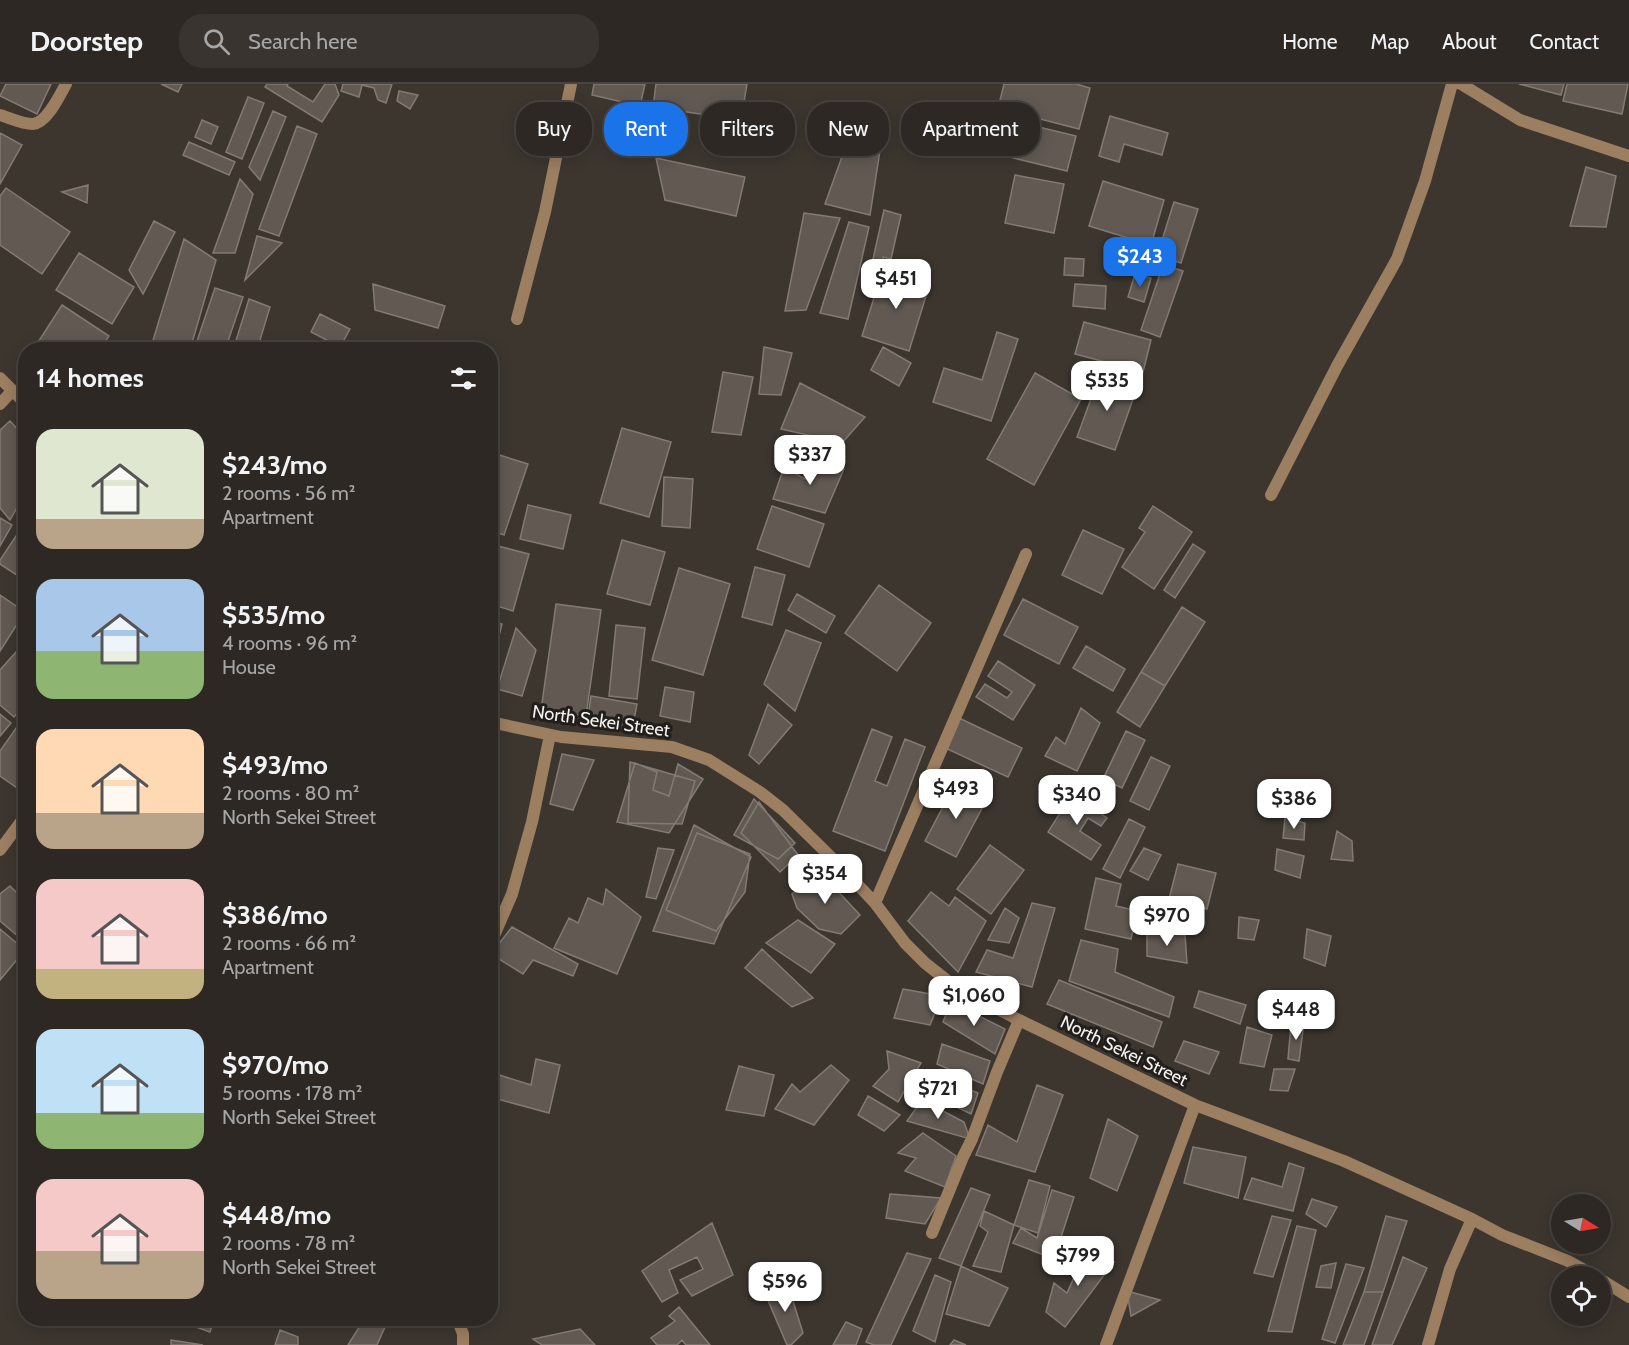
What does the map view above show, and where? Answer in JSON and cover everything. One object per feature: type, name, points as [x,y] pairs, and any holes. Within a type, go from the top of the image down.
[{"type":"street","points":[[0,116],[34,124],[39,122],[48,114],[66,84]]},
{"type":"street","points":[[517,319],[545,212],[571,84]]},
{"type":"street","points":[[1271,495],[1337,366],[1397,259],[1425,181],[1452,84]]},
{"type":"street","points":[[1461,84],[1520,120],[1629,156]]},
{"type":"street","points":[[0,378],[18,397]]},
{"type":"street","points":[[0,404],[12,391]]},
{"type":"street","points":[[875,903],[1026,554]]},
{"type":"street","name":"North Sekei Street","points":[[498,724],[561,737],[672,747],[709,760],[760,792],[783,810],[875,903],[905,943],[925,963],[954,986],[1195,1105],[1344,1161],[1473,1219],[1502,1235],[1577,1266]]},
{"type":"street","points":[[498,926],[512,894],[532,822],[550,735]]},
{"type":"street","points":[[0,850],[18,826]]},
{"type":"street","points":[[932,1233],[1019,1020]]},
{"type":"street","points":[[1106,1345],[1195,1105]]},
{"type":"street","points":[[1428,1345],[1450,1269],[1473,1219]]},
{"type":"street","points":[[1611,1286],[1629,1297]]},
{"type":"street","points":[[460,1326],[463,1345]]},
{"type":"building","points":[[6,84],[51,84],[37,114],[0,96]]},
{"type":"building","points":[[161,84],[182,84],[178,92]]},
{"type":"building","points":[[267,84],[288,84],[287,86],[313,102],[325,84],[335,84],[339,95],[322,122],[265,87]]},
{"type":"building","points":[[343,84],[392,84],[386,103],[378,100],[374,88],[362,85],[359,97],[341,91]]},
{"type":"building","points":[[594,84],[645,84],[641,102],[623,102],[592,95]]},
{"type":"building","points":[[656,84],[747,84],[744,102],[700,102],[700,114],[688,112],[688,102],[654,102]]},
{"type":"building","points":[[1004,84],[1076,84],[1090,88],[1079,129],[1040,119],[1040,102],[1000,102]]},
{"type":"building","points":[[1519,84],[1564,84],[1561,95]]},
{"type":"building","points":[[1567,84],[1628,84],[1622,114],[1563,101]]},
{"type":"building","points":[[399,91],[418,95],[410,109],[397,101]]},
{"type":"building","points":[[248,97],[264,103],[242,159],[226,152]]},
{"type":"building","points":[[273,111],[286,117],[260,180],[249,167]]},
{"type":"building","points":[[1110,116],[1168,133],[1162,155],[1124,144],[1119,162],[1099,156]]},
{"type":"building","points":[[202,120],[218,127],[211,144],[195,137]]},
{"type":"building","points":[[297,126],[317,134],[279,236],[259,229]]},
{"type":"building","points":[[1040,127],[1076,136],[1067,171],[1005,156],[1040,156]]},
{"type":"building","points":[[0,133],[22,145],[0,184]]},
{"type":"building","points":[[189,142],[235,162],[229,175],[183,155]]},
{"type":"building","points":[[842,156],[879,156],[870,215],[825,204]]},
{"type":"building","points":[[656,158],[745,177],[736,216],[665,200]]},
{"type":"building","points":[[1586,167],[1616,176],[1606,227],[1570,226]]},
{"type":"building","points":[[1015,175],[1064,184],[1054,233],[1005,223]]},
{"type":"building","points":[[240,179],[253,194],[235,253],[213,253]]},
{"type":"building","points":[[1103,181],[1164,200],[1151,245],[1089,226]]},
{"type":"building","points":[[88,185],[87,203],[62,192]]},
{"type":"building","points":[[6,188],[70,232],[42,274],[0,245],[0,196]]},
{"type":"building","points":[[1174,202],[1198,209],[1181,263],[1157,256]]},
{"type":"building","points":[[884,210],[901,215],[891,259],[883,257],[883,269],[871,268]]},
{"type":"building","points":[[804,213],[840,218],[806,310],[785,311]]},
{"type":"building","points":[[154,221],[175,232],[143,294],[129,270]]},
{"type":"building","points":[[849,222],[869,227],[848,319],[820,313]]},
{"type":"building","points":[[257,236],[282,243],[245,280]]},
{"type":"building","points":[[184,239],[216,260],[192,342],[152,342]]},
{"type":"building","points":[[79,253],[134,287],[112,324],[56,290]]},
{"type":"building","points":[[1065,258],[1084,259],[1083,276],[1064,275]]},
{"type":"building","points":[[1163,265],[1183,271],[1160,337],[1141,330]]},
{"type":"building","points":[[883,269],[930,283],[909,351],[862,336]]},
{"type":"building","points":[[1135,274],[1151,278],[1144,302],[1128,297]]},
{"type":"building","points":[[373,284],[445,306],[438,328],[375,310]]},
{"type":"building","points":[[1075,284],[1106,286],[1105,309],[1073,306]]},
{"type":"building","points":[[215,288],[243,297],[228,342],[197,342]]},
{"type":"building","points":[[249,299],[270,307],[259,342],[236,342]]},
{"type":"building","points":[[62,305],[109,336],[105,342],[38,342]]},
{"type":"building","points":[[320,314],[350,329],[343,342],[330,342],[311,332]]},
{"type":"building","points":[[1084,322],[1151,340],[1143,372],[1075,354]]},
{"type":"building","points":[[997,332],[1018,339],[991,421],[933,402],[944,368],[982,380]]},
{"type":"building","points":[[764,347],[792,353],[781,395],[759,394]]},
{"type":"building","points":[[883,347],[911,363],[899,386],[871,370]]},
{"type":"building","points":[[723,372],[753,377],[741,435],[712,432]]},
{"type":"building","points":[[1035,373],[1081,399],[1034,485],[987,459]]},
{"type":"building","points":[[1100,374],[1137,388],[1115,450],[1077,437]]},
{"type":"building","points":[[800,383],[865,417],[842,443],[781,429]]},
{"type":"building","points":[[10,421],[18,430],[18,506],[10,520],[0,508],[0,430]]},
{"type":"building","points":[[622,428],[671,442],[649,517],[600,503]]},
{"type":"building","points":[[498,455],[528,464],[504,535],[498,533]]},
{"type":"building","points":[[813,458],[844,469],[825,513],[773,499],[784,467],[805,479]]},
{"type":"building","points":[[664,477],[693,479],[690,528],[662,526]]},
{"type":"building","points":[[528,505],[571,515],[563,549],[520,539]]},
{"type":"building","points":[[772,506],[824,524],[809,567],[757,549]]},
{"type":"building","points":[[1153,506],[1192,532],[1154,589],[1122,567],[1145,532],[1139,528]]},
{"type":"building","points":[[0,518],[12,525],[0,546]]},
{"type":"building","points":[[1083,530],[1124,549],[1102,594],[1062,575]]},
{"type":"building","points":[[18,533],[18,576],[0,564],[0,560]]},
{"type":"building","points":[[622,540],[665,552],[650,605],[607,594]]},
{"type":"building","points":[[1193,544],[1205,552],[1175,598],[1164,590]]},
{"type":"building","points":[[498,546],[529,554],[513,611],[498,606]]},
{"type":"building","points":[[755,567],[785,575],[772,625],[742,617]]},
{"type":"building","points":[[679,568],[730,584],[703,675],[652,660]]},
{"type":"building","points":[[879,585],[931,623],[897,671],[845,633]]},
{"type":"building","points":[[797,594],[835,616],[826,633],[788,610]]},
{"type":"building","points":[[0,595],[18,607],[18,623],[0,651]]},
{"type":"building","points":[[1023,599],[1078,627],[1059,664],[1004,635]]},
{"type":"building","points":[[556,604],[601,610],[586,716],[541,710]]},
{"type":"building","points":[[1182,607],[1205,622],[1165,686],[1141,672]]},
{"type":"building","points":[[498,623],[502,624],[498,640]]},
{"type":"building","points":[[616,625],[645,628],[637,699],[609,696]]},
{"type":"building","points":[[516,628],[536,650],[522,696],[498,689]]},
{"type":"building","points":[[786,630],[821,643],[795,711],[764,684]]},
{"type":"building","points":[[1086,646],[1125,669],[1113,691],[1073,668]]},
{"type":"building","points":[[16,652],[18,654],[18,713],[14,717],[0,705],[0,670]]},
{"type":"building","points":[[998,661],[1035,685],[1013,720],[976,697],[985,684],[1007,698],[1012,692],[988,676]]},
{"type":"building","points":[[1141,672],[1165,686],[1140,727],[1117,712]]},
{"type":"building","points":[[665,687],[694,692],[690,722],[660,716]]},
{"type":"building","points":[[591,696],[637,704],[632,731],[587,723]]},
{"type":"building","points":[[768,704],[792,725],[759,764],[749,755]]},
{"type":"building","points":[[1081,708],[1100,723],[1077,771],[1045,756],[1056,737],[1065,744]]},
{"type":"building","points":[[0,714],[11,723],[0,736]]},
{"type":"building","points":[[959,718],[1022,748],[1008,777],[945,748]]},
{"type":"building","points":[[18,725],[18,788],[0,776],[0,751]]},
{"type":"building","points":[[872,729],[892,737],[875,781],[887,786],[905,739],[925,747],[885,851],[833,831]]},
{"type":"building","points":[[1126,731],[1145,740],[1122,788],[1103,779]]},
{"type":"building","points":[[562,754],[594,760],[573,810],[550,804]]},
{"type":"building","points":[[1151,757],[1170,766],[1149,810],[1130,801]]},
{"type":"building","points":[[630,762],[695,781],[682,824],[628,823]]},
{"type":"building","points":[[635,763],[657,772],[653,790],[669,796],[678,764],[703,779],[669,833],[617,822]]},
{"type":"building","points":[[956,782],[987,799],[956,857],[925,841]]},
{"type":"building","points":[[1072,794],[1107,818],[1101,826],[1088,818],[1080,831],[1101,845],[1091,860],[1048,832]]},
{"type":"building","points":[[754,799],[795,843],[778,859],[734,835]]},
{"type":"building","points":[[759,802],[798,855],[780,872],[741,833]]},
{"type":"building","points":[[1285,818],[1305,823],[1304,840],[1283,838]]},
{"type":"building","points":[[1129,819],[1145,827],[1120,878],[1103,869]]},
{"type":"building","points":[[694,825],[751,857],[714,944],[653,931]]},
{"type":"building","points":[[1337,831],[1352,841],[1353,861],[1331,859]]},
{"type":"building","points":[[697,833],[750,854],[745,892],[716,931],[666,910]]},
{"type":"building","points":[[990,845],[1024,870],[991,914],[957,889]]},
{"type":"building","points":[[658,848],[674,850],[656,899],[646,897]]},
{"type":"building","points":[[1144,848],[1161,855],[1148,880],[1130,871]]},
{"type":"building","points":[[1277,849],[1304,856],[1300,878],[1275,870]]},
{"type":"building","points":[[1178,864],[1216,873],[1207,909],[1169,899]]},
{"type":"building","points":[[820,872],[860,915],[841,934],[819,929],[797,908],[792,894]]},
{"type":"building","points":[[1096,878],[1121,884],[1116,906],[1138,911],[1131,939],[1085,929]]},
{"type":"building","points":[[10,886],[18,894],[18,936],[0,921],[0,894]]},
{"type":"building","points":[[606,889],[641,917],[617,974],[554,948],[569,918],[578,923],[588,898],[603,905]]},
{"type":"building","points":[[931,892],[949,906],[955,897],[986,921],[958,972],[908,921]]},
{"type":"building","points":[[1032,903],[1055,908],[1032,987],[976,972],[987,950],[1013,958]]},
{"type":"building","points":[[1005,908],[1019,918],[1009,943],[988,940]]},
{"type":"building","points":[[1239,917],[1259,920],[1254,940],[1238,938]]},
{"type":"building","points":[[798,920],[835,944],[811,973],[766,943]]},
{"type":"building","points":[[512,927],[578,964],[573,976],[533,960],[523,974],[498,958],[498,945]]},
{"type":"building","points":[[0,929],[18,944],[18,958],[0,980]]},
{"type":"building","points":[[1307,929],[1331,936],[1325,966],[1304,958]]},
{"type":"building","points":[[1147,932],[1185,935],[1187,963],[1147,956]]},
{"type":"building","points":[[1081,940],[1118,949],[1115,972],[1174,997],[1169,1017],[1069,981]]},
{"type":"building","points":[[762,949],[813,998],[792,1007],[745,968]]},
{"type":"building","points":[[1059,980],[1162,1022],[1153,1047],[1047,1004]]},
{"type":"building","points":[[903,989],[942,996],[930,1025],[894,1018]]},
{"type":"building","points":[[1199,991],[1246,1005],[1240,1024],[1194,1007]]},
{"type":"building","points":[[951,1002],[1005,1029],[995,1054],[943,1022]]},
{"type":"building","points":[[1304,1023],[1299,1061],[1288,1059],[1291,1024]]},
{"type":"building","points":[[1247,1027],[1272,1035],[1264,1067],[1240,1063]]},
{"type":"building","points":[[1184,1041],[1219,1052],[1209,1074],[1175,1061]]},
{"type":"building","points":[[942,1044],[990,1061],[983,1084],[937,1064]]},
{"type":"building","points":[[887,1051],[921,1063],[898,1102],[873,1086],[889,1069]]},
{"type":"building","points":[[536,1059],[560,1065],[549,1113],[498,1099],[498,1075],[531,1085]]},
{"type":"building","points":[[831,1065],[849,1080],[814,1125],[775,1109],[792,1084],[800,1092]]},
{"type":"building","points":[[739,1066],[774,1075],[764,1116],[726,1110]]},
{"type":"building","points":[[1274,1069],[1295,1069],[1288,1091],[1270,1090]]},
{"type":"building","points":[[930,1074],[978,1093],[971,1114],[925,1092]]},
{"type":"building","points":[[1037,1085],[1063,1095],[1035,1172],[976,1155],[988,1125],[1017,1142]]},
{"type":"building","points":[[868,1096],[900,1115],[884,1131],[858,1115]]},
{"type":"building","points":[[922,1100],[964,1122],[970,1139],[907,1121]]},
{"type":"building","points":[[1108,1119],[1138,1136],[1117,1191],[1090,1178]]},
{"type":"building","points":[[923,1133],[956,1156],[945,1187],[905,1171],[916,1158],[898,1153]]},
{"type":"building","points":[[1193,1147],[1246,1157],[1238,1198],[1184,1183]]},
{"type":"building","points":[[1289,1163],[1304,1168],[1293,1211],[1244,1199],[1252,1178],[1282,1187]]},
{"type":"building","points":[[1029,1180],[1050,1186],[1038,1233],[1014,1225]]},
{"type":"building","points":[[971,1188],[990,1195],[961,1266],[939,1258]]},
{"type":"building","points":[[1052,1190],[1074,1197],[1054,1259],[1013,1243],[1021,1228],[1037,1238]]},
{"type":"building","points":[[890,1194],[941,1198],[925,1224],[886,1218]]},
{"type":"building","points":[[1312,1199],[1337,1207],[1326,1227],[1306,1214]]},
{"type":"building","points":[[984,1211],[1014,1225],[1001,1272],[973,1266],[988,1232],[980,1226]]},
{"type":"building","points":[[1272,1216],[1291,1220],[1273,1277],[1254,1273]]},
{"type":"building","points":[[1386,1216],[1407,1221],[1383,1292],[1364,1292]]},
{"type":"building","points":[[712,1223],[733,1275],[692,1296],[680,1280],[703,1269],[697,1257],[669,1270],[678,1293],[662,1302],[642,1271]]},
{"type":"building","points":[[1297,1226],[1316,1230],[1292,1332],[1268,1331]]},
{"type":"building","points":[[1087,1248],[1114,1262],[1065,1327],[1046,1312],[1054,1283],[1067,1293]]},
{"type":"building","points":[[907,1253],[931,1259],[891,1345],[874,1345],[866,1342]]},
{"type":"building","points":[[1403,1257],[1427,1268],[1392,1345],[1372,1345]]},
{"type":"building","points":[[1336,1263],[1331,1288],[1316,1287],[1321,1266]]},
{"type":"building","points":[[1346,1264],[1364,1268],[1335,1343],[1322,1339]]},
{"type":"building","points":[[961,1266],[1008,1288],[989,1326],[946,1314]]},
{"type":"building","points":[[935,1275],[951,1282],[935,1342],[913,1331]]},
{"type":"building","points":[[788,1285],[803,1333],[791,1345],[787,1345],[764,1291]]},
{"type":"building","points":[[1127,1291],[1160,1300],[1131,1316]]},
{"type":"building","points":[[1364,1292],[1383,1292],[1364,1345],[1343,1345]]},
{"type":"building","points":[[679,1307],[710,1345],[686,1345],[682,1340],[677,1345],[657,1345],[651,1338],[675,1321],[669,1316]]},
{"type":"building","points":[[846,1322],[862,1329],[856,1345],[833,1345]]},
{"type":"building","points":[[193,1326],[212,1326],[210,1332]]},
{"type":"building","points":[[360,1326],[385,1326],[377,1345],[348,1345]]},
{"type":"building","points":[[580,1329],[595,1345],[542,1345],[533,1339]]},
{"type":"building","points":[[280,1330],[298,1337],[298,1345],[275,1345]]},
{"type":"building","points":[[171,1340],[203,1345],[171,1345]]},
{"type":"building","points":[[954,1340],[966,1345],[950,1345]]}]
